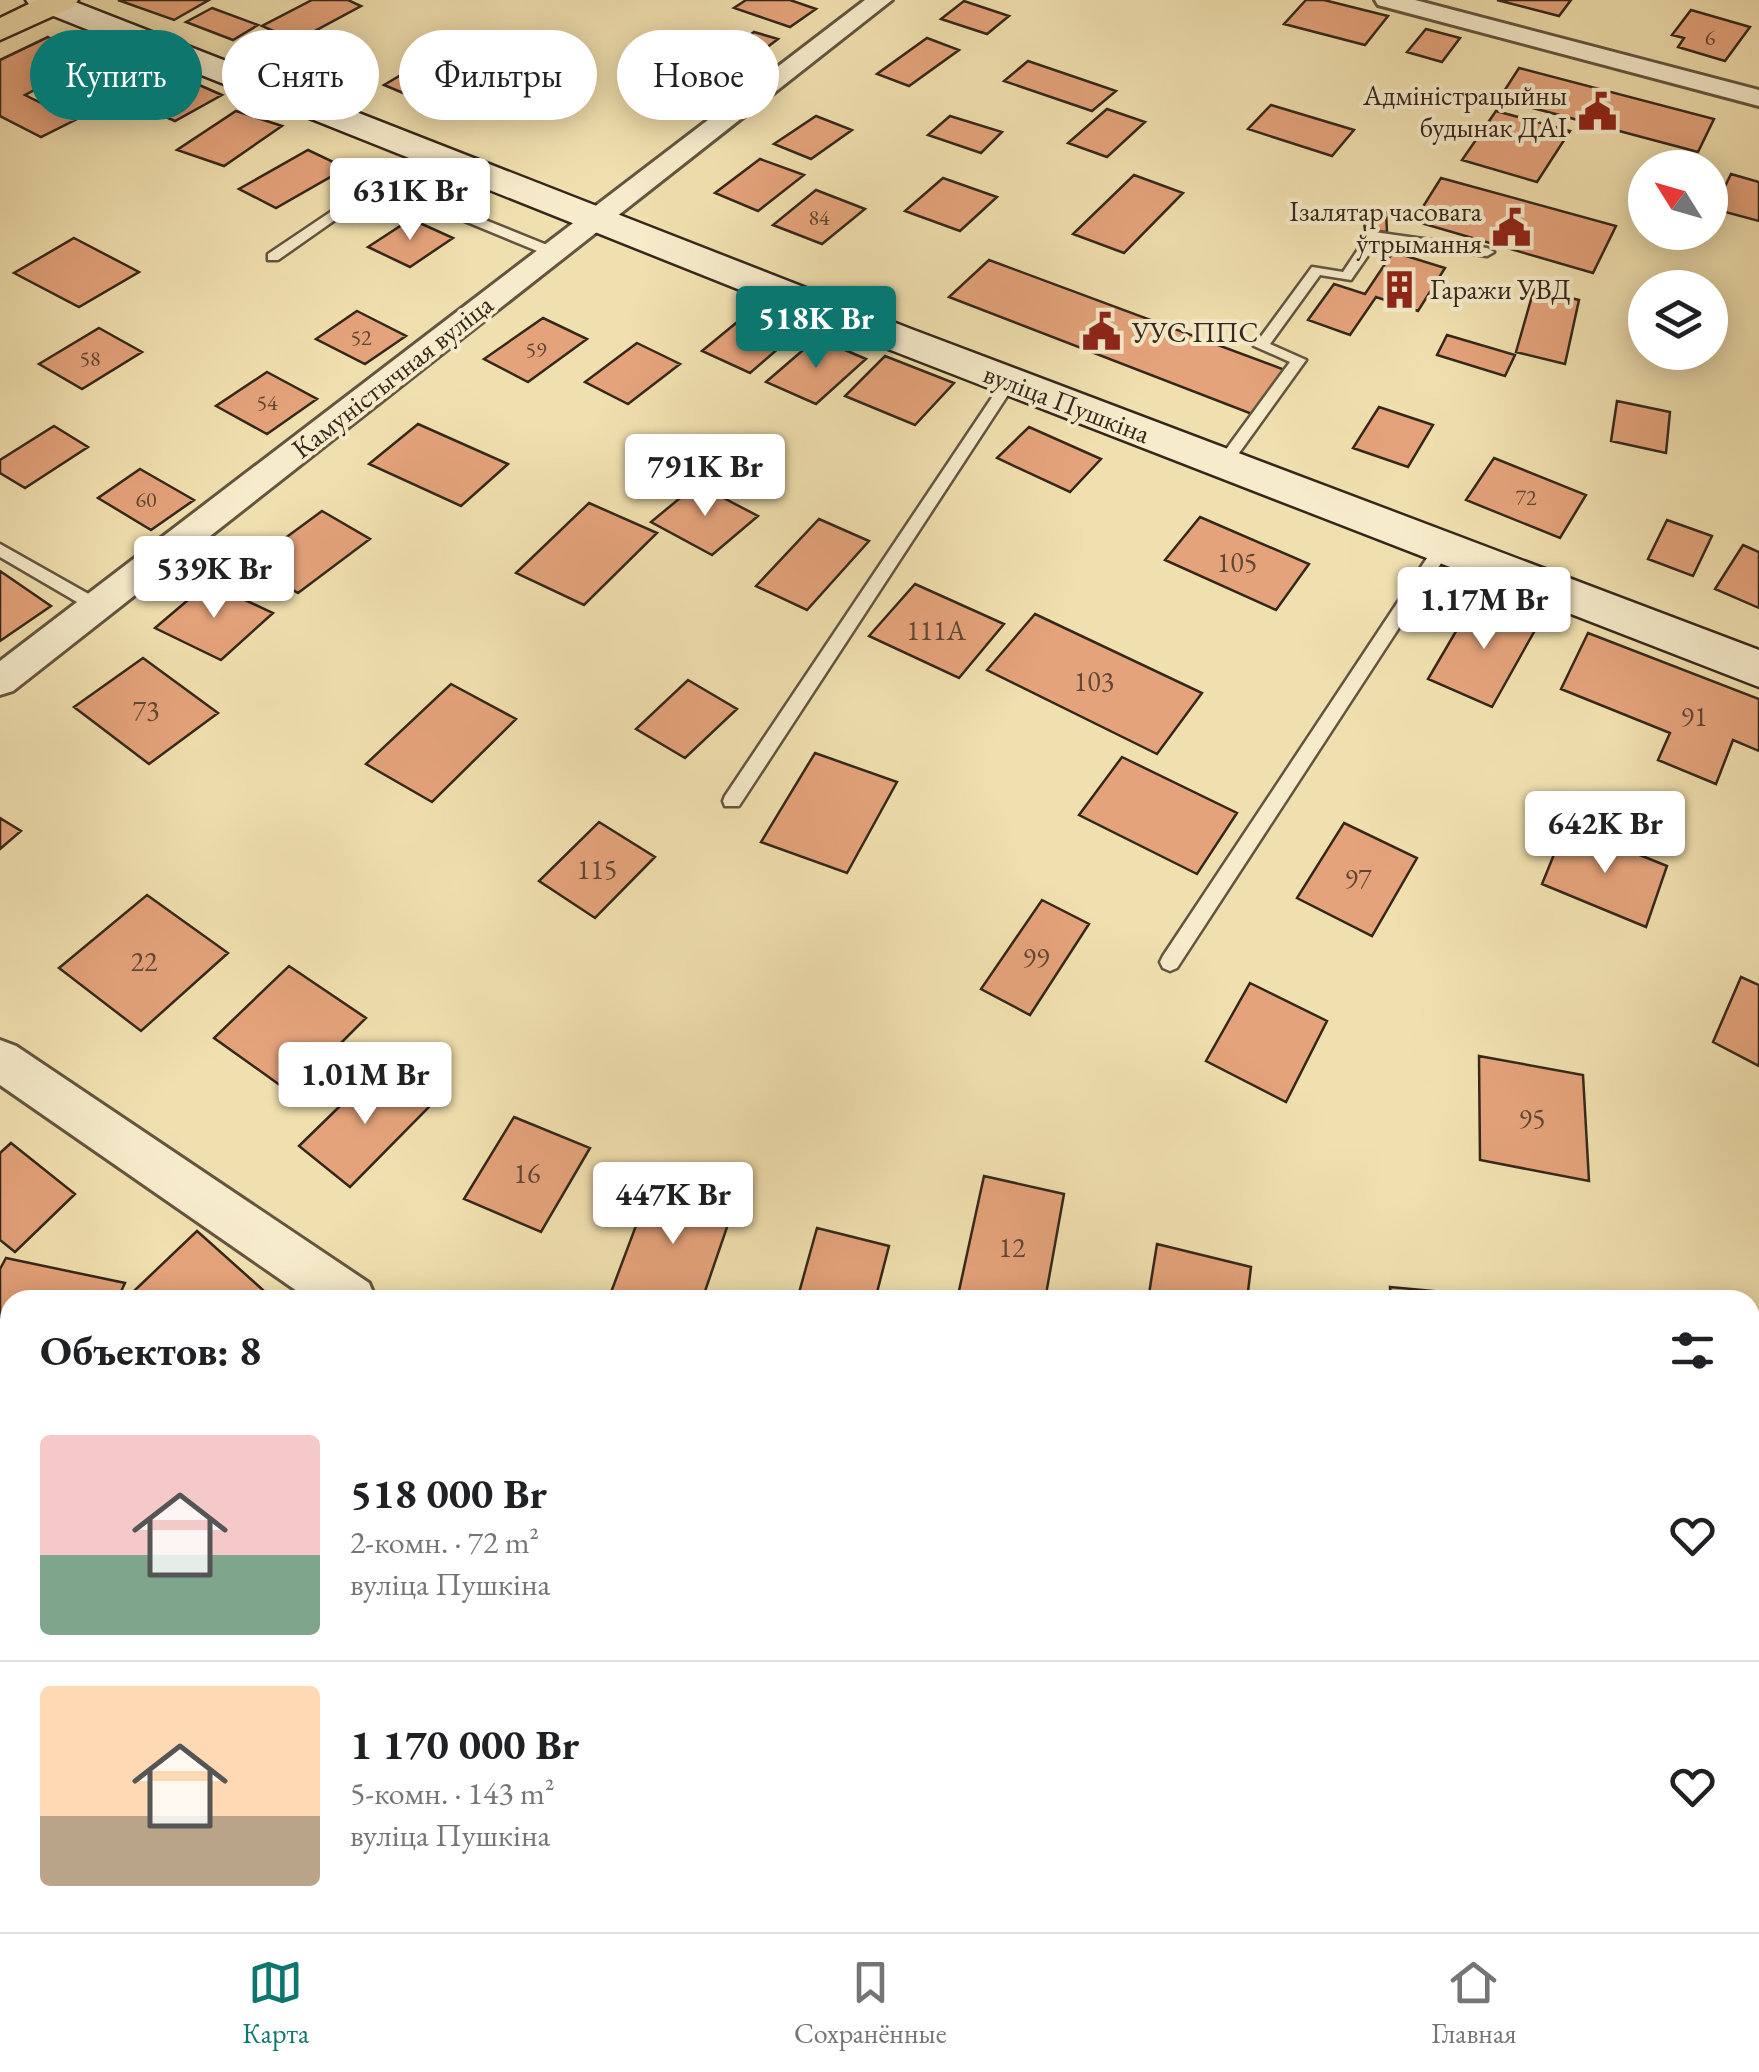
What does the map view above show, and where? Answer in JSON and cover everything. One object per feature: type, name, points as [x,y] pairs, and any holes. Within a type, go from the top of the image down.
[{"type":"main road","name":"вуліца Пушкіна","points":[[52,2],[1010,381],[1759,669]]},
{"type":"main road","points":[[0,30],[52,2]]},
{"type":"street","name":"Камуністычная вуліца","points":[[0,681],[880,0]]},
{"type":"street","points":[[1387,0],[1759,98]]},
{"type":"street","points":[[0,1060],[337,1290]]},
{"type":"lane","points":[[273,257],[381,182],[552,252]]},
{"type":"lane","points":[[1224,463],[1299,360],[1261,346],[1317,270],[1346,276],[1374,236],[1487,252]]},
{"type":"lane","points":[[732,800],[1010,381]]},
{"type":"lane","points":[[1170,962],[1443,548]]},
{"type":"lane","points":[[0,550],[95,605]]},
{"type":"building","points":[[118,0],[209,0],[174,20]]},
{"type":"building","points":[[312,0],[348,0],[361,6],[316,30],[271,30],[262,26]]},
{"type":"building","points":[[746,0],[790,0],[816,9],[790,27],[734,8]]},
{"type":"building","points":[[1306,0],[1324,0],[1388,16],[1365,45],[1284,24]]},
{"type":"building","points":[[1497,0],[1571,0],[1559,16]]},
{"type":"building","points":[[964,1],[1009,16],[987,34],[941,19]]},
{"type":"building","points":[[212,8],[258,25],[250,30],[222,30],[222,36],[186,22]]},
{"type":"building","points":[[1691,10],[1750,27],[1725,61],[1678,47],[1684,38],[1672,35]]},
{"type":"building","points":[[1426,29],[1460,38],[1442,62],[1407,52]]},
{"type":"building","points":[[927,38],[959,50],[909,86],[877,74]]},
{"type":"building","points":[[30,46],[30,92],[25,95],[30,98],[30,120],[75,120],[41,137],[0,116],[0,60]]},
{"type":"building","points":[[1028,61],[1116,91],[1092,111],[1004,81]]},
{"type":"building","points":[[1519,68],[1714,119],[1699,150],[1690,150],[1499,99]]},
{"type":"building","points":[[399,76],[399,91],[384,85]]},
{"type":"building","points":[[202,86],[222,95],[202,106]]},
{"type":"building","points":[[1271,105],[1354,130],[1332,156],[1248,129]]},
{"type":"building","points":[[1107,109],[1145,122],[1107,157],[1068,143]]},
{"type":"building","points":[[1496,111],[1570,131],[1537,182],[1462,160]]},
{"type":"building","points":[[816,116],[852,130],[811,159],[774,144]]},
{"type":"building","points":[[950,116],[1002,132],[981,153],[928,135]]},
{"type":"building","points":[[222,120],[264,120],[282,126],[224,166],[177,150]]},
{"type":"building","points":[[308,150],[346,168],[276,208],[239,189]]},
{"type":"building","points":[[760,159],[804,175],[758,211],[715,193]]},
{"type":"building","points":[[1731,174],[1759,182],[1759,221],[1728,213]]},
{"type":"building","points":[[1134,175],[1183,193],[1124,253],[1073,234]]},
{"type":"building","points":[[943,178],[997,197],[960,231],[905,211]]},
{"type":"building","points":[[1441,178],[1616,226],[1593,273],[1414,221]]},
{"type":"building","points":[[816,190],[865,209],[822,244],[773,225]]},
{"type":"building","points":[[1363,209],[1386,211],[1387,232],[1365,230]]},
{"type":"building","points":[[411,219],[453,238],[410,267],[368,247]]},
{"type":"building","points":[[74,238],[139,272],[79,307],[14,273]]},
{"type":"building","name":"Гаражи УВД","points":[[1393,252],[1445,268],[1418,311],[1376,297],[1350,335],[1308,320],[1334,284],[1365,294]]},
{"type":"building","points":[[989,260],[1285,370],[1252,414],[949,297]]},
{"type":"building","points":[[1534,289],[1579,300],[1565,364],[1516,352]]},
{"type":"building","points":[[753,309],[801,329],[750,373],[702,351]]},
{"type":"building","points":[[357,311],[406,336],[365,364],[316,339]]},
{"type":"building","points":[[543,318],[587,339],[528,382],[484,359]]},
{"type":"building","points":[[99,328],[142,352],[82,389],[39,364]]},
{"type":"building","points":[[1447,335],[1515,355],[1505,376],[1437,355]]},
{"type":"building","points":[[817,338],[866,359],[816,404],[766,382]]},
{"type":"building","points":[[637,343],[680,364],[628,404],[585,382]]},
{"type":"building","points":[[885,356],[954,383],[915,425],[845,396]]},
{"type":"building","points":[[267,372],[317,399],[267,434],[216,406]]},
{"type":"building","points":[[1617,401],[1670,412],[1666,453],[1611,441]]},
{"type":"building","points":[[1379,407],[1433,425],[1408,467],[1353,448]]},
{"type":"building","points":[[418,424],[508,464],[461,506],[369,464]]},
{"type":"building","points":[[54,426],[88,447],[25,488],[0,473],[0,460]]},
{"type":"building","points":[[1029,427],[1101,459],[1070,492],[997,458]]},
{"type":"building","points":[[1494,458],[1586,495],[1560,538],[1466,500]]},
{"type":"building","points":[[140,469],[194,500],[151,530],[98,498]]},
{"type":"building","points":[[697,484],[758,516],[712,555],[651,522]]},
{"type":"building","points":[[589,503],[657,533],[584,605],[516,573]]},
{"type":"building","points":[[322,511],[370,539],[298,593],[250,564]]},
{"type":"building","points":[[1200,517],[1309,564],[1276,610],[1165,560]]},
{"type":"building","points":[[819,519],[869,541],[807,610],[756,586]]},
{"type":"building","points":[[1667,520],[1712,536],[1693,576],[1648,559]]},
{"type":"building","points":[[1743,545],[1759,552],[1759,608],[1715,589]]},
{"type":"building","points":[[0,571],[51,606],[0,641]]},
{"type":"building","points":[[208,583],[273,613],[221,660],[155,628]]},
{"type":"building","points":[[915,584],[1004,624],[959,678],[869,636]]},
{"type":"building","points":[[1476,597],[1539,623],[1492,707],[1428,679]]},
{"type":"building","points":[[1035,614],[1202,693],[1157,754],[987,670]]},
{"type":"building","points":[[1588,633],[1759,699],[1759,751],[1733,740],[1716,784],[1658,760],[1670,733],[1561,689]]},
{"type":"building","points":[[143,658],[218,713],[149,764],[74,707]]},
{"type":"building","points":[[688,680],[737,709],[685,758],[636,729]]},
{"type":"building","points":[[451,684],[516,719],[432,802],[366,764]]},
{"type":"building","points":[[815,753],[897,782],[847,873],[761,842]]},
{"type":"building","points":[[1122,757],[1237,813],[1197,874],[1079,815]]},
{"type":"building","points":[[0,818],[21,831],[0,849]]},
{"type":"building","points":[[599,822],[655,857],[595,918],[539,881]]},
{"type":"building","points":[[1344,823],[1417,858],[1372,936],[1297,898]]},
{"type":"building","points":[[1566,825],[1667,866],[1646,927],[1542,884]]},
{"type":"building","points":[[147,895],[228,953],[141,1031],[59,968]]},
{"type":"building","points":[[1042,900],[1089,924],[1030,1015],[981,989]]},
{"type":"building","points":[[289,966],[366,1018],[291,1093],[214,1038]]},
{"type":"building","points":[[1741,977],[1759,985],[1759,1066],[1713,1042]]},
{"type":"building","points":[[1250,983],[1327,1021],[1286,1102],[1206,1061]]},
{"type":"building","points":[[1479,1056],[1583,1075],[1589,1181],[1480,1160]]},
{"type":"building","points":[[380,1067],[431,1105],[350,1187],[299,1146]]},
{"type":"building","points":[[514,1117],[590,1148],[541,1232],[464,1199]]},
{"type":"building","points":[[11,1143],[75,1194],[15,1252],[0,1240],[0,1153]]},
{"type":"building","points":[[984,1176],[1064,1194],[1047,1290],[959,1290]]},
{"type":"building","points":[[652,1183],[735,1204],[705,1290],[612,1290]]},
{"type":"building","points":[[817,1228],[889,1246],[878,1290],[800,1290]]},
{"type":"building","points":[[197,1231],[263,1290],[135,1290]]},
{"type":"building","points":[[1157,1244],[1251,1267],[1248,1290],[1150,1290]]},
{"type":"building","points":[[6,1258],[125,1283],[122,1290],[0,1290],[0,1269]]},
{"type":"place","name":"Адміністрацыйны будынак ДАІ","points":[[1597,111]]},
{"type":"place","name":"Ізалятар часовага ўтрымання","points":[[1512,227]]},
{"type":"place","name":"Гаражи УВД","points":[[1400,289]]},
{"type":"place","name":"УУС ППС","points":[[1102,332]]}]
